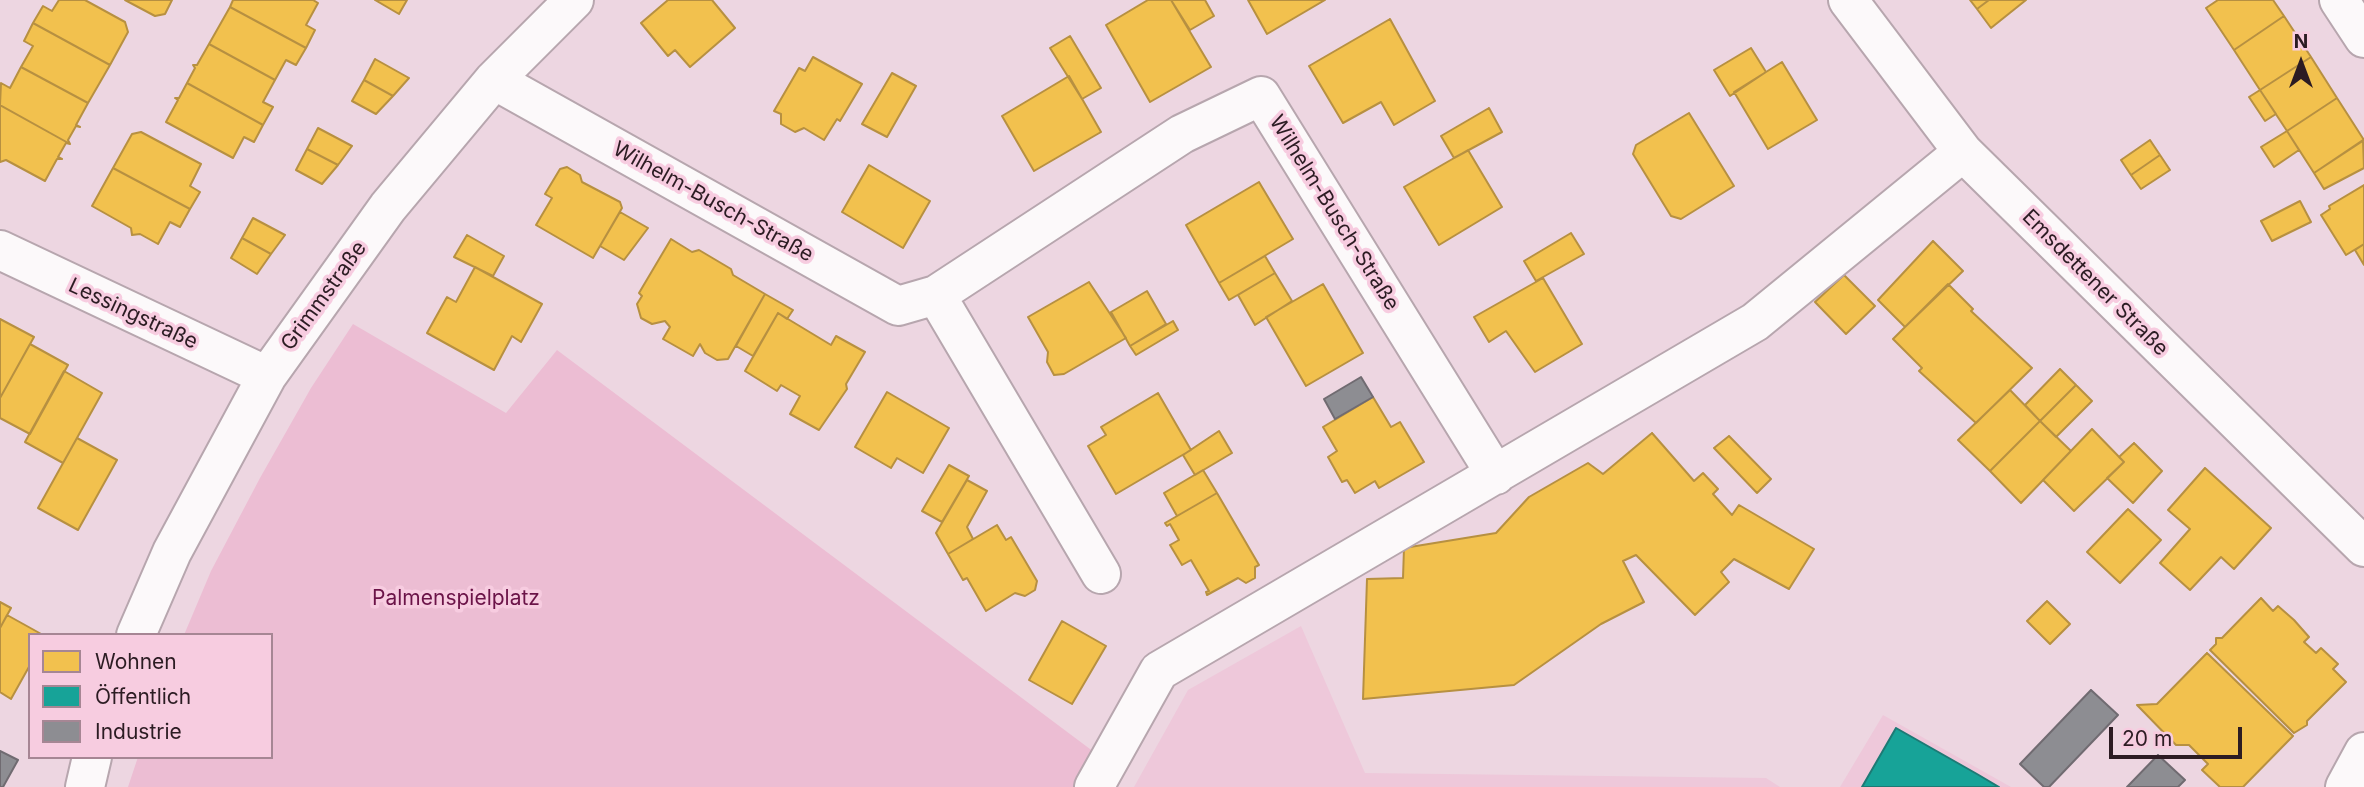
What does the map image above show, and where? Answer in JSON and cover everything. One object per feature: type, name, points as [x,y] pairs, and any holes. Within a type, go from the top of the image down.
[{"type":"street","name":"Grimmstraße","points":[[137,633],[172,552],[267,376],[388,207],[494,80],[574,0]]},
{"type":"street","name":"Emsdettener Straße","points":[[1848,0],[1963,152],[2364,547]]},
{"type":"street","points":[[2339,0],[2364,38]]},
{"type":"street","name":"Wilhelm-Busch-Straße","points":[[494,80],[898,306],[936,295],[1182,134],[1261,96],[1496,475]]},
{"type":"street","points":[[1094,787],[1160,671],[1319,575],[1496,475],[1755,321],[1963,152]]},
{"type":"street","name":"Lessingstraße","points":[[0,250],[267,376]]},
{"type":"street","points":[[936,295],[1101,574]]},
{"type":"street","points":[[2345,787],[2364,752]]},
{"type":"street","points":[[85,787],[92,759]]},
{"type":"shaded area","points":[[1301,626],[1365,773],[1766,778],[1780,787],[1134,787],[1188,690]]},
{"type":"shaded area","points":[[1883,715],[2011,787],[1840,787]]},
{"type":"green space","name":"Palmenspielplatz","points":[[353,324],[506,413],[557,350],[1098,755],[1080,787],[128,787],[137,759],[273,759],[273,633],[185,633],[211,571],[311,388]]},
{"type":"building: Wohnen","points":[[59,0],[85,0],[125,22],[128,32],[110,65],[33,23],[43,6],[52,11]]},
{"type":"building: Wohnen","points":[[125,0],[172,0],[165,14],[155,16]]},
{"type":"building: Wohnen","points":[[233,0],[313,0],[318,3],[306,25],[315,30],[306,48],[230,7]]},
{"type":"building: Wohnen","points":[[375,0],[407,0],[399,14]]},
{"type":"building: Wohnen","points":[[668,0],[712,0],[735,28],[690,67],[675,50],[668,56],[641,23]]},
{"type":"building: Wohnen","points":[[1148,0],[1171,0],[1211,67],[1150,102],[1106,25]]},
{"type":"building: Wohnen","points":[[1171,0],[1205,0],[1214,16],[1190,30]]},
{"type":"building: Wohnen","points":[[1248,0],[1325,0],[1267,34]]},
{"type":"building: Wohnen","points":[[1970,0],[1989,0],[1977,9]]},
{"type":"building: Wohnen","points":[[1989,0],[2026,0],[1991,28],[1977,9]]},
{"type":"building: Wohnen","points":[[2218,0],[2273,0],[2284,16],[2234,50],[2206,8]]},
{"type":"building: Wohnen","points":[[230,7],[306,48],[296,65],[286,60],[275,80],[209,44]]},
{"type":"building: Wohnen","points":[[2284,16],[2311,57],[2260,90],[2234,50]]},
{"type":"building: Wohnen","points":[[1390,19],[1435,101],[1394,125],[1381,102],[1343,123],[1309,66]]},
{"type":"building: Wohnen","points":[[33,23],[110,65],[88,103],[21,67],[33,46],[24,41]]},
{"type":"building: Wohnen","points":[[1070,36],[1101,88],[1082,99],[1050,48]]},
{"type":"building: Wohnen","points":[[209,44],[275,80],[263,102],[273,107],[263,125],[187,83],[195,68],[193,65],[197,65]]},
{"type":"building: Wohnen","points":[[1751,48],[1766,72],[1730,96],[1714,70]]},
{"type":"building: Wohnen","points":[[813,57],[862,84],[840,121],[837,119],[824,140],[804,128],[795,132],[781,124],[781,114],[774,111],[799,68],[805,71]]},
{"type":"building: Wohnen","points":[[2311,57],[2337,98],[2287,131],[2260,90]]},
{"type":"building: Wohnen","points":[[375,59],[409,78],[393,96],[364,80]]},
{"type":"building: Wohnen","points":[[1782,62],[1817,120],[1768,149],[1734,92]]},
{"type":"building: Wohnen","points":[[21,67],[88,103],[76,125],[80,127],[76,126],[68,140],[70,144],[0,105],[1,83],[10,88]]},
{"type":"building: Wohnen","points":[[892,73],[916,86],[887,137],[862,124]]},
{"type":"building: Wohnen","points":[[1069,76],[1101,132],[1034,171],[1002,116]]},
{"type":"building: Wohnen","points":[[364,80],[393,96],[376,114],[352,101]]},
{"type":"building: Wohnen","points":[[187,83],[263,125],[254,142],[244,137],[233,158],[166,122],[178,100],[175,98],[179,98]]},
{"type":"building: Wohnen","points":[[2260,90],[2276,114],[2265,121],[2249,97]]},
{"type":"building: Wohnen","points":[[2337,98],[2364,140],[2314,173],[2287,131]]},
{"type":"building: Wohnen","points":[[0,105],[70,144],[66,143],[58,157],[62,159],[57,159],[45,181],[6,160],[0,162]]},
{"type":"building: Wohnen","points":[[1489,108],[1502,132],[1454,158],[1441,136]]},
{"type":"building: Wohnen","points":[[1689,113],[1734,186],[1681,219],[1671,216],[1633,154],[1636,145]]},
{"type":"building: Wohnen","points":[[318,128],[352,146],[338,165],[307,149]]},
{"type":"building: Wohnen","points":[[2287,131],[2299,150],[2274,167],[2261,147]]},
{"type":"building: Wohnen","points":[[141,132],[201,164],[190,186],[200,192],[190,209],[113,168],[132,134]]},
{"type":"building: Wohnen","points":[[2150,140],[2160,155],[2131,175],[2121,160]]},
{"type":"building: Wohnen","points":[[2363,140],[2364,168],[2324,189],[2314,173]]},
{"type":"building: Wohnen","points":[[307,149],[338,165],[322,184],[296,170]]},
{"type":"building: Wohnen","points":[[1468,150],[1502,207],[1439,245],[1404,187]]},
{"type":"building: Wohnen","points":[[2160,155],[2170,170],[2141,189],[2131,175]]},
{"type":"building: Wohnen","points":[[869,165],[930,201],[903,248],[842,212]]},
{"type":"building: Wohnen","points":[[567,167],[580,175],[582,182],[620,202],[622,208],[593,258],[536,225],[552,198],[545,194],[560,169]]},
{"type":"building: Wohnen","points":[[113,168],[190,209],[180,227],[170,222],[158,244],[140,234],[132,235],[131,228],[92,206]]},
{"type":"building: Wohnen","points":[[1259,182],[1293,239],[1219,283],[1186,225]]},
{"type":"building: Wohnen","points":[[2364,185],[2364,244],[2346,255],[2321,215],[2330,209],[2329,206]]},
{"type":"building: Wohnen","points":[[2300,201],[2311,222],[2272,241],[2261,221]]},
{"type":"building: Wohnen","points":[[620,212],[648,228],[624,260],[600,246]]},
{"type":"building: Wohnen","points":[[253,218],[285,235],[271,254],[242,238]]},
{"type":"building: Wohnen","points":[[1571,233],[1584,254],[1536,281],[1524,261]]},
{"type":"building: Wohnen","points":[[467,235],[504,256],[493,276],[454,257]]},
{"type":"building: Wohnen","points":[[242,238],[271,254],[257,274],[231,258]]},
{"type":"building: Wohnen","points":[[671,239],[692,252],[699,250],[765,294],[728,359],[717,360],[705,353],[700,344],[693,356],[663,339],[670,327],[665,321],[652,324],[641,318],[637,304],[642,296],[639,293]]},
{"type":"building: Wohnen","points":[[1933,241],[1963,271],[1905,327],[1878,300]]},
{"type":"building: Wohnen","points":[[2364,244],[2364,265],[2355,250]]},
{"type":"building: Wohnen","points":[[1265,256],[1275,273],[1229,300],[1219,283]]},
{"type":"building: Wohnen","points":[[475,267],[542,304],[521,342],[512,336],[494,370],[427,333],[447,297],[456,302]]},
{"type":"building: Wohnen","points":[[1275,273],[1292,301],[1255,325],[1238,295]]},
{"type":"building: Wohnen","points":[[1844,275],[1875,306],[1846,334],[1815,302]]},
{"type":"building: Wohnen","points":[[1543,278],[1582,344],[1535,372],[1506,331],[1489,342],[1474,317]]},
{"type":"building: Wohnen","points":[[1089,282],[1126,338],[1064,374],[1054,375],[1047,362],[1048,352],[1028,317]]},
{"type":"building: Wohnen","points":[[1323,284],[1363,353],[1306,386],[1266,317]]},
{"type":"building: Wohnen","points":[[1948,284],[1973,309],[1971,311],[2032,368],[1976,423],[1919,371],[1922,368],[1893,339]]},
{"type":"building: Wohnen","points":[[1147,291],[1166,324],[1130,346],[1111,312]]},
{"type":"building: Wohnen","points":[[765,294],[793,310],[787,319],[778,313],[753,356],[736,346]]},
{"type":"building: Wohnen","points":[[778,313],[831,345],[836,336],[865,352],[846,384],[847,389],[819,430],[790,414],[800,396],[781,385],[777,391],[745,371]]},
{"type":"building: Wohnen","points":[[0,319],[34,337],[0,398]]},
{"type":"building: Wohnen","points":[[1173,321],[1178,330],[1136,355],[1130,346]]},
{"type":"building: Wohnen","points":[[30,344],[68,365],[30,434],[0,418],[0,398]]},
{"type":"building: Wohnen","points":[[2060,369],[2076,385],[2040,421],[2025,405]]},
{"type":"building: Wohnen","points":[[64,371],[102,393],[63,463],[25,442]]},
{"type":"building: Wohnen","points":[[2076,385],[2092,401],[2056,437],[2040,421]]},
{"type":"building: Wohnen","points":[[2010,390],[2040,421],[1990,471],[1958,440]]},
{"type":"building: Wohnen","points":[[887,392],[949,428],[923,473],[897,458],[891,468],[855,447]]},
{"type":"building: Wohnen","points":[[1158,393],[1191,450],[1116,494],[1088,446],[1106,435],[1101,427]]},
{"type":"building: Wohnen","points":[[1373,397],[1391,427],[1400,422],[1424,462],[1379,488],[1375,481],[1355,493],[1347,480],[1342,482],[1328,457],[1337,451],[1323,427]]},
{"type":"building: Wohnen","points":[[2040,421],[2071,451],[2021,503],[1990,471]]},
{"type":"building: Wohnen","points":[[2092,429],[2124,462],[2074,511],[2043,480]]},
{"type":"building: Wohnen","points":[[1219,431],[1232,453],[1195,475],[1183,455]]},
{"type":"building: Wohnen","points":[[1652,433],[1694,481],[1703,473],[1718,489],[1713,494],[1732,515],[1739,505],[1814,549],[1789,589],[1734,559],[1721,572],[1729,582],[1695,615],[1636,555],[1623,561],[1644,602],[1601,624],[1514,685],[1363,699],[1367,579],[1403,578],[1404,548],[1496,533],[1529,497],[1588,463],[1603,474]]},
{"type":"building: Wohnen","points":[[1729,436],[1771,479],[1757,493],[1714,448]]},
{"type":"building: Wohnen","points":[[77,438],[117,460],[78,530],[38,508]]},
{"type":"building: Wohnen","points":[[2134,443],[2162,471],[2133,503],[2107,478],[2124,462],[2119,457]]},
{"type":"building: Wohnen","points":[[949,465],[969,476],[942,522],[922,511]]},
{"type":"building: Wohnen","points":[[2205,468],[2271,528],[2234,569],[2221,557],[2190,590],[2160,563],[2190,529],[2168,510]]},
{"type":"building: Wohnen","points":[[1203,470],[1217,493],[1177,516],[1164,493]]},
{"type":"building: Wohnen","points":[[967,480],[987,491],[967,527],[973,539],[948,554],[936,533]]},
{"type":"building: Wohnen","points":[[1217,493],[1259,565],[1255,567],[1255,578],[1246,583],[1238,578],[1207,595],[1206,592],[1209,591],[1191,560],[1182,565],[1170,545],[1179,540],[1170,524],[1167,526],[1165,523]]},
{"type":"building: Wohnen","points":[[2128,509],[2161,540],[2120,583],[2087,552]]},
{"type":"building: Wohnen","points":[[997,525],[1006,540],[1011,537],[1037,581],[1035,590],[1025,596],[1015,593],[986,611],[967,578],[963,580],[948,554]]},
{"type":"building: Wohnen","points":[[2261,598],[2273,611],[2278,606],[2294,620],[2309,637],[2304,642],[2316,653],[2321,648],[2338,664],[2333,669],[2346,682],[2307,721],[2307,725],[2294,733],[2210,650],[2216,644],[2216,638],[2222,638]]},
{"type":"building: Wohnen","points":[[2047,601],[2070,624],[2050,644],[2027,621]]},
{"type":"building: Wohnen","points":[[0,602],[11,608],[0,628]]},
{"type":"building: Wohnen","points":[[7,615],[39,633],[28,633],[28,669],[11,699],[0,692],[0,628]]},
{"type":"building: Wohnen","points":[[1062,621],[1106,646],[1072,704],[1029,680]]},
{"type":"building: Wohnen","points":[[2207,653],[2293,736],[2243,787],[2220,787],[2202,770],[2208,764],[2189,745],[2176,745],[2137,705],[2157,704]]},
{"type":"building: Öffentlich","points":[[1896,728],[1977,774],[1999,787],[1862,787]]},
{"type":"building: Industrie","points":[[1361,377],[1373,397],[1335,419],[1324,399]]},
{"type":"building: Industrie","points":[[2091,690],[2118,715],[2049,787],[2044,787],[2020,764]]},
{"type":"building: Industrie","points":[[0,751],[18,760],[3,787],[0,787]]},
{"type":"building: Industrie","points":[[2158,755],[2185,780],[2178,787],[2127,787]]}]
